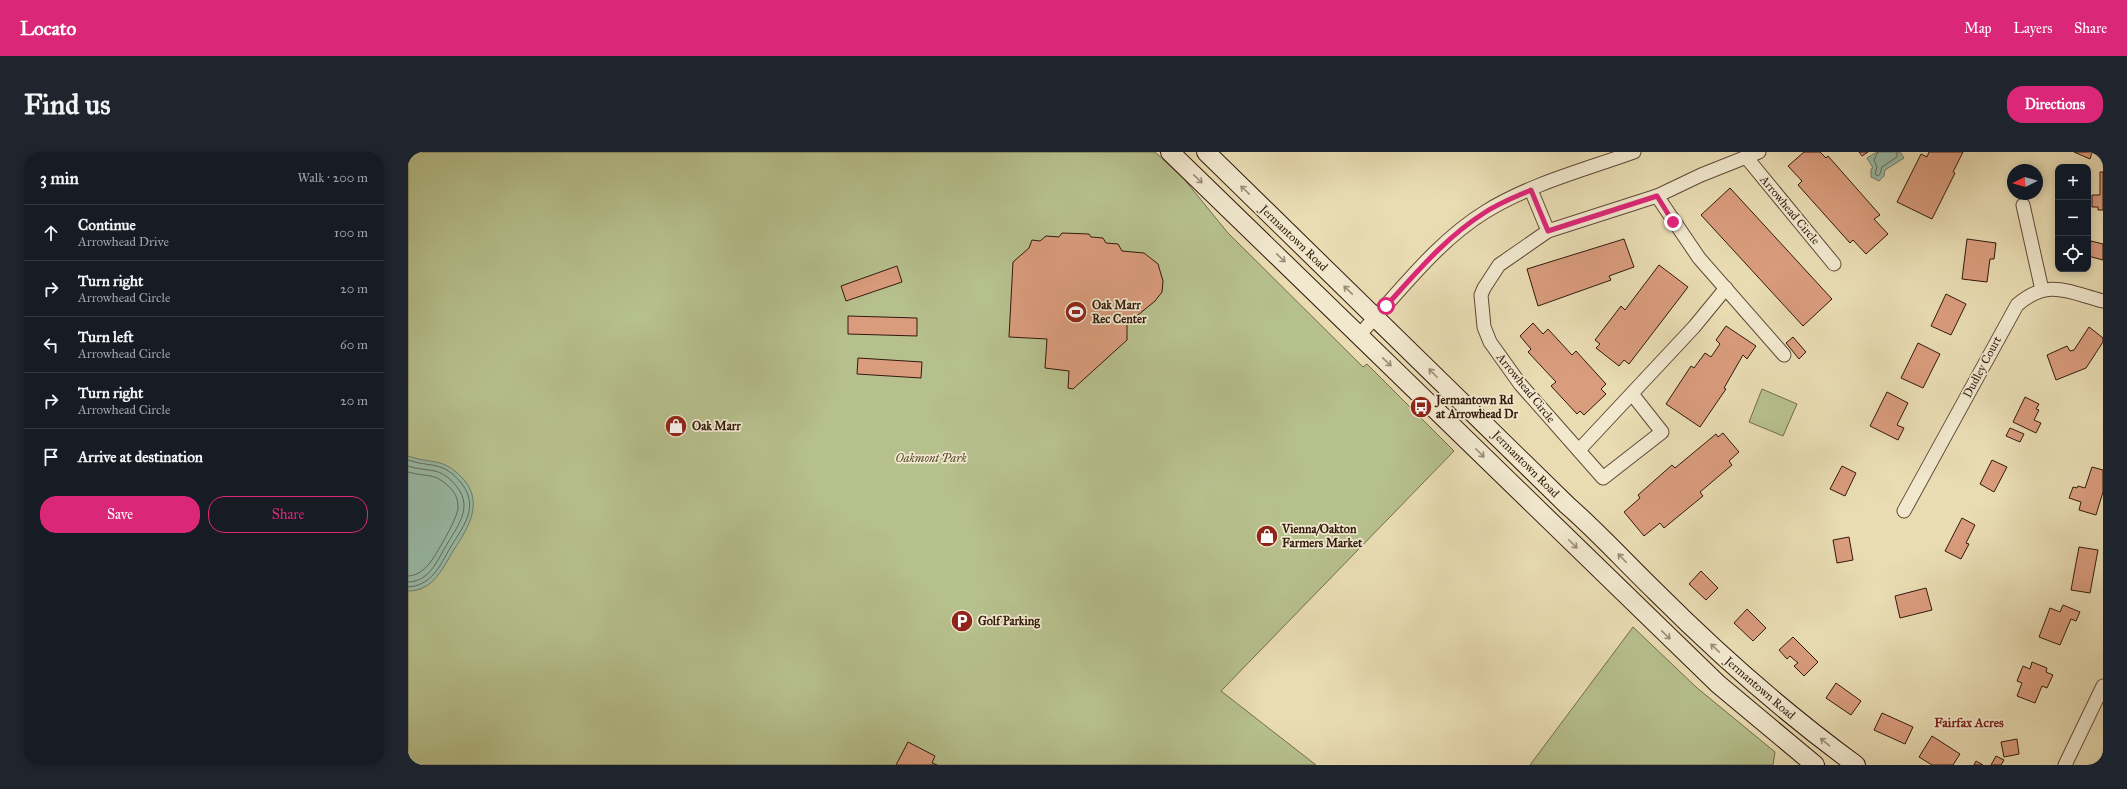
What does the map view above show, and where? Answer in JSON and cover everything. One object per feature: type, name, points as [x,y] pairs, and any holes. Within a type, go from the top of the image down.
[{"type":"main road","name":"Jermantown Road","points":[[1170,152],[1360,335],[1621,592],[1718,684],[1815,765]]},
{"type":"main road","name":"Jermantown Road","points":[[1206,152],[1562,500],[1588,523],[1656,593],[1756,685],[1856,765]]},
{"type":"street","points":[[1360,335],[1440,248],[1463,228],[1501,203],[1531,190],[1634,152]]},
{"type":"street","name":"Arrowhead Circle","points":[[1632,394],[1662,432],[1604,478],[1520,384],[1490,342],[1484,327],[1481,296],[1490,276],[1499,265],[1548,231],[1657,196],[1701,174],[1759,152]]},
{"type":"street","name":"Arrowhead Circle","points":[[1746,157],[1834,264]]},
{"type":"street","points":[[1531,190],[1548,231]]},
{"type":"street","points":[[1657,196],[1698,258],[1784,355]]},
{"type":"street","points":[[2023,205],[2042,290]]},
{"type":"street","points":[[1579,450],[1694,327],[1726,288]]},
{"type":"street","name":"Dudley Court","points":[[1904,511],[2017,305],[2028,296],[2042,290],[2055,288],[2103,301]]},
{"type":"street","points":[[2065,765],[2103,686]]},
{"type":"green space","name":"Oakmont Park","points":[[408,152],[1155,152],[1184,179],[1228,233],[1363,367],[1367,364],[1454,451],[1221,691],[1316,765],[408,765]]},
{"type":"green space","points":[[1762,389],[1797,404],[1783,436],[1749,422]]},
{"type":"green space","points":[[1633,627],[1696,687],[1775,752],[1773,765],[1530,765]]},
{"type":"water","points":[[1877,152],[1900,152],[1904,158],[1885,170],[1884,176],[1879,181],[1871,177],[1871,169],[1873,168],[1867,158]]},
{"type":"water","points":[[408,456],[444,464],[457,473],[465,481],[470,490],[473,498],[473,507],[472,516],[465,532],[437,577],[425,587],[408,591]]},
{"type":"building","points":[[1804,152],[1820,152],[1826,158],[1828,156],[1880,215],[1874,219],[1888,234],[1866,254],[1853,240],[1850,243],[1798,185],[1802,181],[1788,166]]},
{"type":"building","points":[[1859,152],[1868,152],[1862,156]]},
{"type":"building","points":[[1929,152],[1963,152],[1953,172],[1955,173],[1932,219],[1897,202],[1921,154],[1927,157]]},
{"type":"building","points":[[2074,152],[2092,152],[2090,159]]},
{"type":"building","points":[[2100,172],[2103,172],[2103,210],[2098,210],[2098,207],[2092,207],[2092,195],[2100,195]]},
{"type":"building","points":[[1730,188],[1832,299],[1803,326],[1701,215]]},
{"type":"building","name":"Oak Marr Rec Center","points":[[1062,233],[1089,234],[1091,237],[1103,238],[1106,243],[1118,244],[1122,251],[1144,253],[1158,264],[1163,281],[1162,292],[1155,301],[1127,324],[1127,340],[1073,389],[1068,388],[1069,371],[1045,368],[1047,339],[1009,337],[1013,262],[1029,248],[1032,240],[1040,241],[1046,236],[1059,237]]},
{"type":"building","points":[[1624,239],[1634,267],[1609,276],[1611,280],[1538,306],[1527,269]]},
{"type":"building","points":[[1967,239],[1996,243],[1994,259],[1990,259],[1987,282],[1962,279]]},
{"type":"building","points":[[2091,241],[2103,244],[2103,260],[2091,257]]},
{"type":"building","points":[[1659,265],[1688,287],[1629,364],[1624,360],[1619,366],[1596,348],[1600,344],[1595,340],[1621,306],[1625,310]]},
{"type":"building","points":[[897,266],[902,282],[846,301],[841,286]]},
{"type":"building","points":[[1946,294],[1966,304],[1951,335],[1931,326]]},
{"type":"building","points":[[848,316],[917,318],[917,336],[848,334]]},
{"type":"building","points":[[1533,323],[1543,334],[1548,329],[1572,355],[1576,351],[1606,384],[1601,389],[1606,394],[1584,415],[1580,411],[1577,414],[1551,386],[1556,382],[1528,352],[1531,349],[1520,336]]},
{"type":"building","points":[[1726,326],[1756,346],[1747,359],[1743,355],[1724,388],[1726,389],[1700,427],[1666,404],[1691,366],[1694,368],[1705,353],[1711,357],[1720,344],[1716,340]]},
{"type":"building","points":[[2089,327],[2103,338],[2103,342],[2086,368],[2056,380],[2047,355],[2067,346],[2070,351],[2074,350]]},
{"type":"building","points":[[1793,337],[1806,352],[1799,359],[1786,343]]},
{"type":"building","points":[[1918,343],[1940,354],[1923,388],[1901,378]]},
{"type":"building","points":[[858,358],[922,362],[921,378],[857,374]]},
{"type":"building","points":[[1887,392],[1908,403],[1897,425],[1904,428],[1898,440],[1870,426]]},
{"type":"building","points":[[2025,397],[2039,404],[2036,409],[2039,410],[2034,420],[2041,423],[2036,433],[2013,422]]},
{"type":"building","points":[[2010,428],[2024,434],[2020,442],[2006,436]]},
{"type":"building","points":[[1723,433],[1739,452],[1729,461],[1732,465],[1700,492],[1703,496],[1664,528],[1660,523],[1644,536],[1624,512],[1640,498],[1638,495],[1672,465],[1675,468],[1716,434],[1718,437]]},
{"type":"building","points":[[1992,460],[2007,467],[1994,492],[1980,484]]},
{"type":"building","points":[[1842,466],[1856,473],[1845,496],[1830,489]]},
{"type":"building","points":[[2092,467],[2103,470],[2103,492],[2096,515],[2079,510],[2081,502],[2069,498],[2073,487],[2077,488],[2078,486],[2085,488]]},
{"type":"building","points":[[1962,518],[1975,525],[1966,543],[1969,544],[1961,559],[1945,551]]},
{"type":"building","points":[[1849,537],[1853,560],[1837,563],[1833,540]]},
{"type":"building","points":[[2079,547],[2098,550],[2090,593],[2071,590]]},
{"type":"building","points":[[1701,571],[1718,588],[1706,600],[1689,584]]},
{"type":"building","points":[[1926,588],[1932,610],[1900,618],[1895,596]]},
{"type":"building","points":[[2063,605],[2080,612],[2076,621],[2071,619],[2060,645],[2039,637],[2050,608],[2060,612]]},
{"type":"building","points":[[1747,609],[1766,628],[1753,641],[1734,623]]},
{"type":"building","points":[[1793,637],[1818,662],[1804,676],[1794,666],[1798,663],[1790,656],[1787,659],[1779,650]]},
{"type":"building","points":[[2032,662],[2047,668],[2046,672],[2053,675],[2047,688],[2042,686],[2035,703],[2017,696],[2022,683],[2017,681],[2023,666],[2030,669]]},
{"type":"building","points":[[1836,683],[1861,701],[1851,715],[1826,698]]},
{"type":"building","points":[[1882,713],[1913,727],[1905,744],[1874,730]]},
{"type":"building","points":[[1932,736],[1960,754],[1953,765],[1932,765],[1919,757]]},
{"type":"building","points":[[2017,739],[2019,754],[2004,757],[2001,742]]},
{"type":"building","points":[[908,742],[935,756],[932,763],[937,765],[896,765]]},
{"type":"building","points":[[1996,756],[2004,760],[2001,765],[1991,765]]},
{"type":"building","points":[[1976,761],[1983,765],[1974,765]]},
{"type":"place","name":"Oak Marr Rec Center","points":[[1076,312]]},
{"type":"place","name":"Jermantown Rd at Arrowhead Dr","points":[[1421,407]]},
{"type":"place","name":"Oak Marr","points":[[676,426]]},
{"type":"place","name":"Vienna/Oakton Farmers Market","points":[[1267,536]]},
{"type":"place","name":"Golf Parking","points":[[962,621]]},
{"type":"district","name":"Fairfax Acres","points":[[1969,722]]},
{"type":"route","points":[[1386,306],[1440,248],[1463,228],[1501,203],[1531,190],[1548,231],[1657,196],[1673,222]]}]
